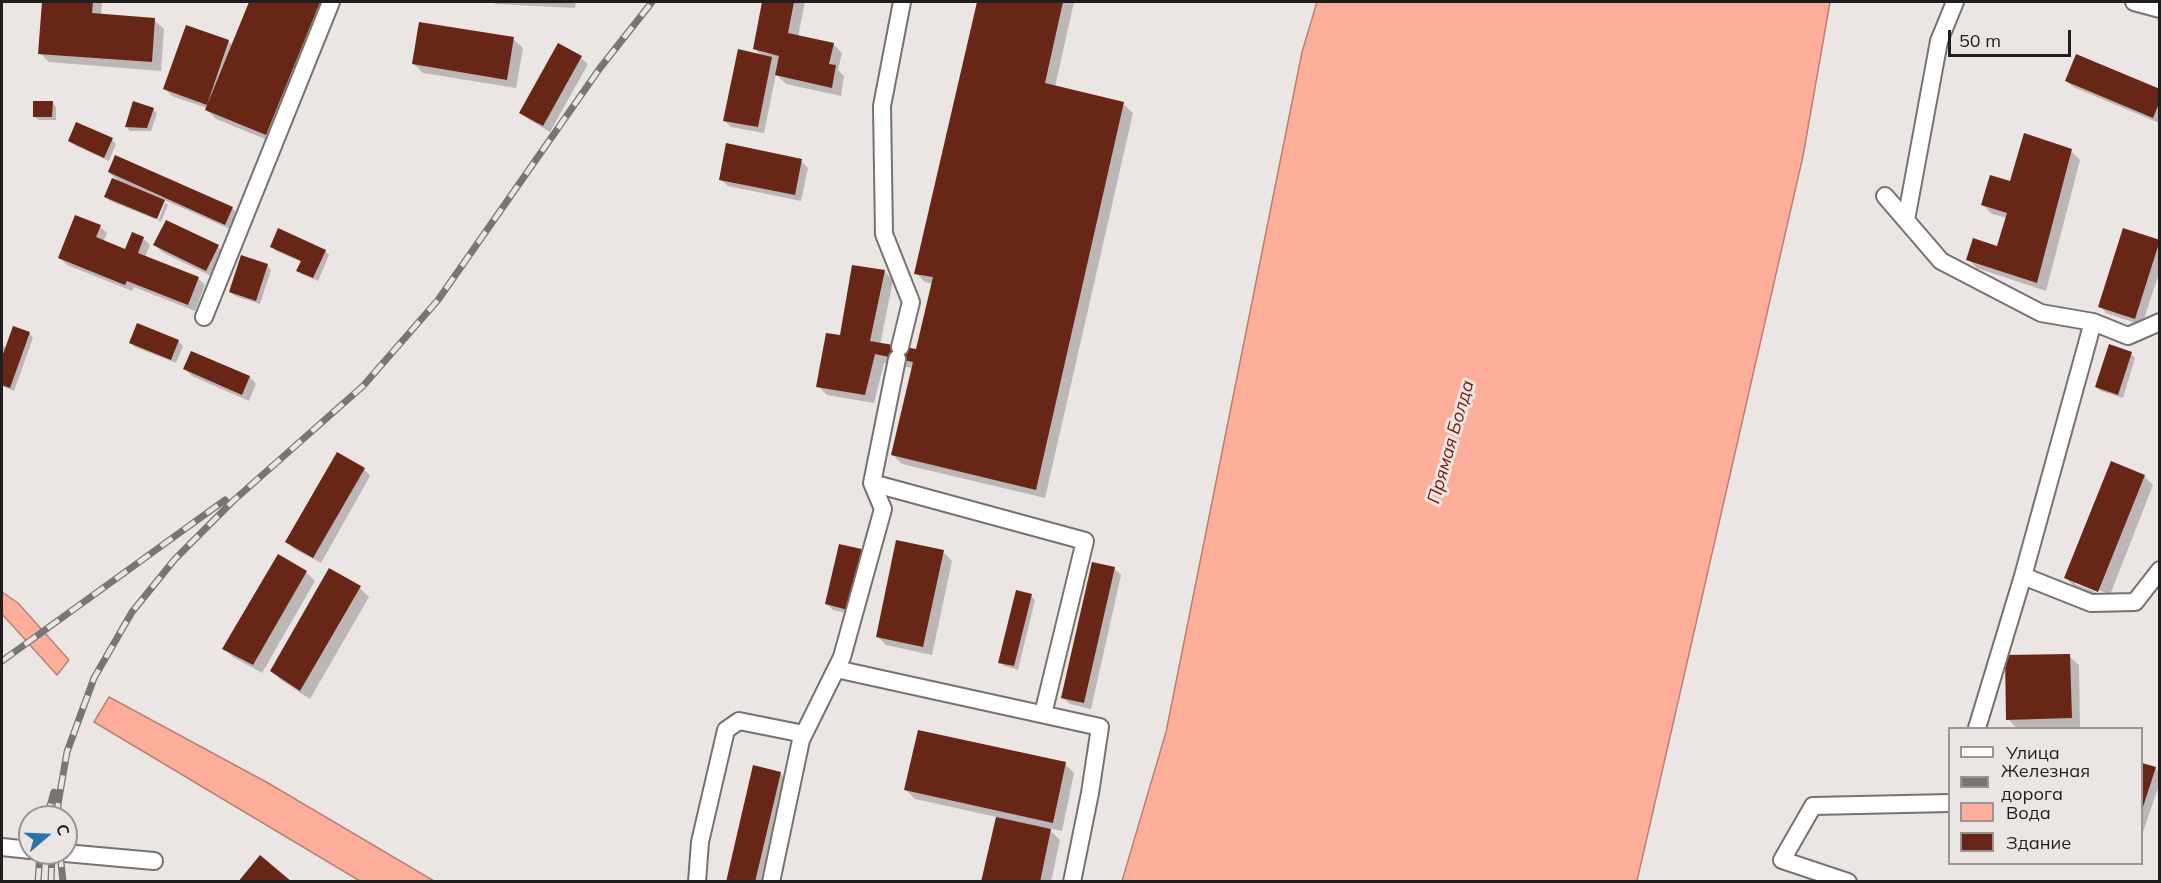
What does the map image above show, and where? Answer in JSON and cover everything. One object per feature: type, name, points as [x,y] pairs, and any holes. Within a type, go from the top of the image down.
[{"type":"street","points":[[204,317],[331,2]]},
{"type":"street","points":[[771,882],[804,734],[842,657],[883,509],[873,483],[898,353],[911,302],[884,234],[882,106],[902,2]]},
{"type":"street","points":[[1906,220],[1939,41],[1955,2]]},
{"type":"street","points":[[2134,2],[2160,9]]},
{"type":"street","points":[[1885,195],[1941,261],[2041,313],[2093,322],[2128,336],[2160,322]]},
{"type":"street","points":[[1978,727],[2023,576],[2093,322]]},
{"type":"street","points":[[873,483],[1085,541],[1043,714]]},
{"type":"street","points":[[2023,576],[2091,603],[2135,602],[2160,570]]},
{"type":"street","points":[[836,669],[1100,727],[1090,793],[1072,882]]},
{"type":"street","points":[[697,882],[700,842],[726,730],[739,721],[804,734]]},
{"type":"street","points":[[1848,882],[1782,860],[1813,807],[1948,803]]},
{"type":"street","points":[[2,847],[18,849]]},
{"type":"street","points":[[78,854],[154,861]]},
{"type":"water","name":"Прямая Болда","points":[[1317,2],[1830,2],[1803,156],[1637,881],[1122,881],[1166,732],[1302,52]]},
{"type":"water","points":[[2,592],[18,603],[69,660],[57,675],[2,614]]},
{"type":"water","points":[[109,697],[268,783],[434,881],[360,881],[94,722]]},
{"type":"building","points":[[42,2],[93,2],[92,13],[155,18],[152,62],[38,54]]},
{"type":"building","points":[[249,2],[320,2],[266,135],[205,110]]},
{"type":"building","points":[[762,2],[794,2],[788,33],[834,43],[829,64],[836,65],[832,88],[775,75],[779,56],[753,49]]},
{"type":"building","points":[[977,2],[1063,2],[1045,83],[1124,102],[1036,490],[891,455],[913,362],[875,354],[865,395],[816,387],[826,333],[840,335],[852,265],[885,270],[870,341],[916,349],[933,277],[914,274]]},
{"type":"building","points":[[419,22],[514,37],[507,80],[412,64]]},
{"type":"building","points":[[186,25],[229,40],[207,105],[163,89]]},
{"type":"building","points":[[558,43],[582,56],[543,126],[519,113]]},
{"type":"building","points":[[738,49],[772,57],[758,127],[723,121]]},
{"type":"building","points":[[2076,54],[2160,89],[2160,101],[2153,118],[2065,81]]},
{"type":"building","points":[[33,101],[53,101],[52,117],[33,117]]},
{"type":"building","points":[[133,101],[154,108],[147,128],[125,127]]},
{"type":"building","points":[[76,122],[113,138],[104,158],[68,141]]},
{"type":"building","points":[[2024,133],[2072,149],[2037,283],[1966,260],[1973,238],[1997,246],[2007,213],[1981,205],[1990,175],[2010,181]]},
{"type":"building","points":[[726,143],[802,159],[795,195],[719,180]]},
{"type":"building","points":[[115,155],[233,207],[225,225],[108,172]]},
{"type":"building","points":[[112,178],[165,200],[157,219],[104,197]]},
{"type":"building","points":[[75,215],[101,225],[96,237],[125,249],[132,232],[144,237],[138,253],[199,277],[188,305],[127,281],[125,285],[58,258]]},
{"type":"building","points":[[166,220],[219,245],[206,271],[153,245]]},
{"type":"building","points":[[278,228],[326,250],[313,278],[296,271],[301,261],[270,247]]},
{"type":"building","points":[[2123,228],[2160,240],[2135,319],[2098,307]]},
{"type":"building","points":[[241,255],[268,264],[256,301],[229,292]]},
{"type":"building","points":[[137,323],[179,340],[171,360],[129,343]]},
{"type":"building","points":[[13,326],[30,332],[10,388],[2,385],[2,357]]},
{"type":"building","points":[[2109,344],[2132,352],[2118,395],[2095,387]]},
{"type":"building","points":[[191,351],[250,376],[242,395],[183,369]]},
{"type":"building","points":[[337,452],[365,468],[313,558],[285,542]]},
{"type":"building","points":[[2111,461],[2145,475],[2098,592],[2064,578]]},
{"type":"building","points":[[896,540],[944,550],[923,647],[876,637]]},
{"type":"building","points":[[839,544],[866,550],[852,611],[825,604]]},
{"type":"building","points":[[278,554],[307,571],[253,665],[222,649]]},
{"type":"building","points":[[1092,562],[1115,567],[1084,703],[1061,698]]},
{"type":"building","points":[[329,568],[361,586],[300,691],[270,671]]},
{"type":"building","points":[[1016,590],[1032,594],[1014,666],[998,663]]},
{"type":"building","points":[[2070,654],[2072,718],[2006,720],[2005,655]]},
{"type":"building","points":[[918,730],[1066,762],[1053,823],[904,790]]},
{"type":"building","points":[[2143,763],[2156,767],[2143,807]]},
{"type":"building","points":[[753,765],[781,772],[755,882],[726,882]]},
{"type":"building","points":[[996,817],[1051,829],[1040,882],[981,882]]},
{"type":"building","points":[[260,855],[292,882],[238,882]]},
{"type":"railway","points":[[58,805],[67,752],[94,678],[132,612],[175,559],[233,501],[363,386],[438,300],[600,68],[652,2]]},
{"type":"railway","points":[[2,661],[225,500]]},
{"type":"railway","points":[[50,805],[54,792]]},
{"type":"railway","points":[[38,882],[39,865]]},
{"type":"railway","points":[[51,882],[52,865]]},
{"type":"railway","points":[[61,865],[63,882]]}]
